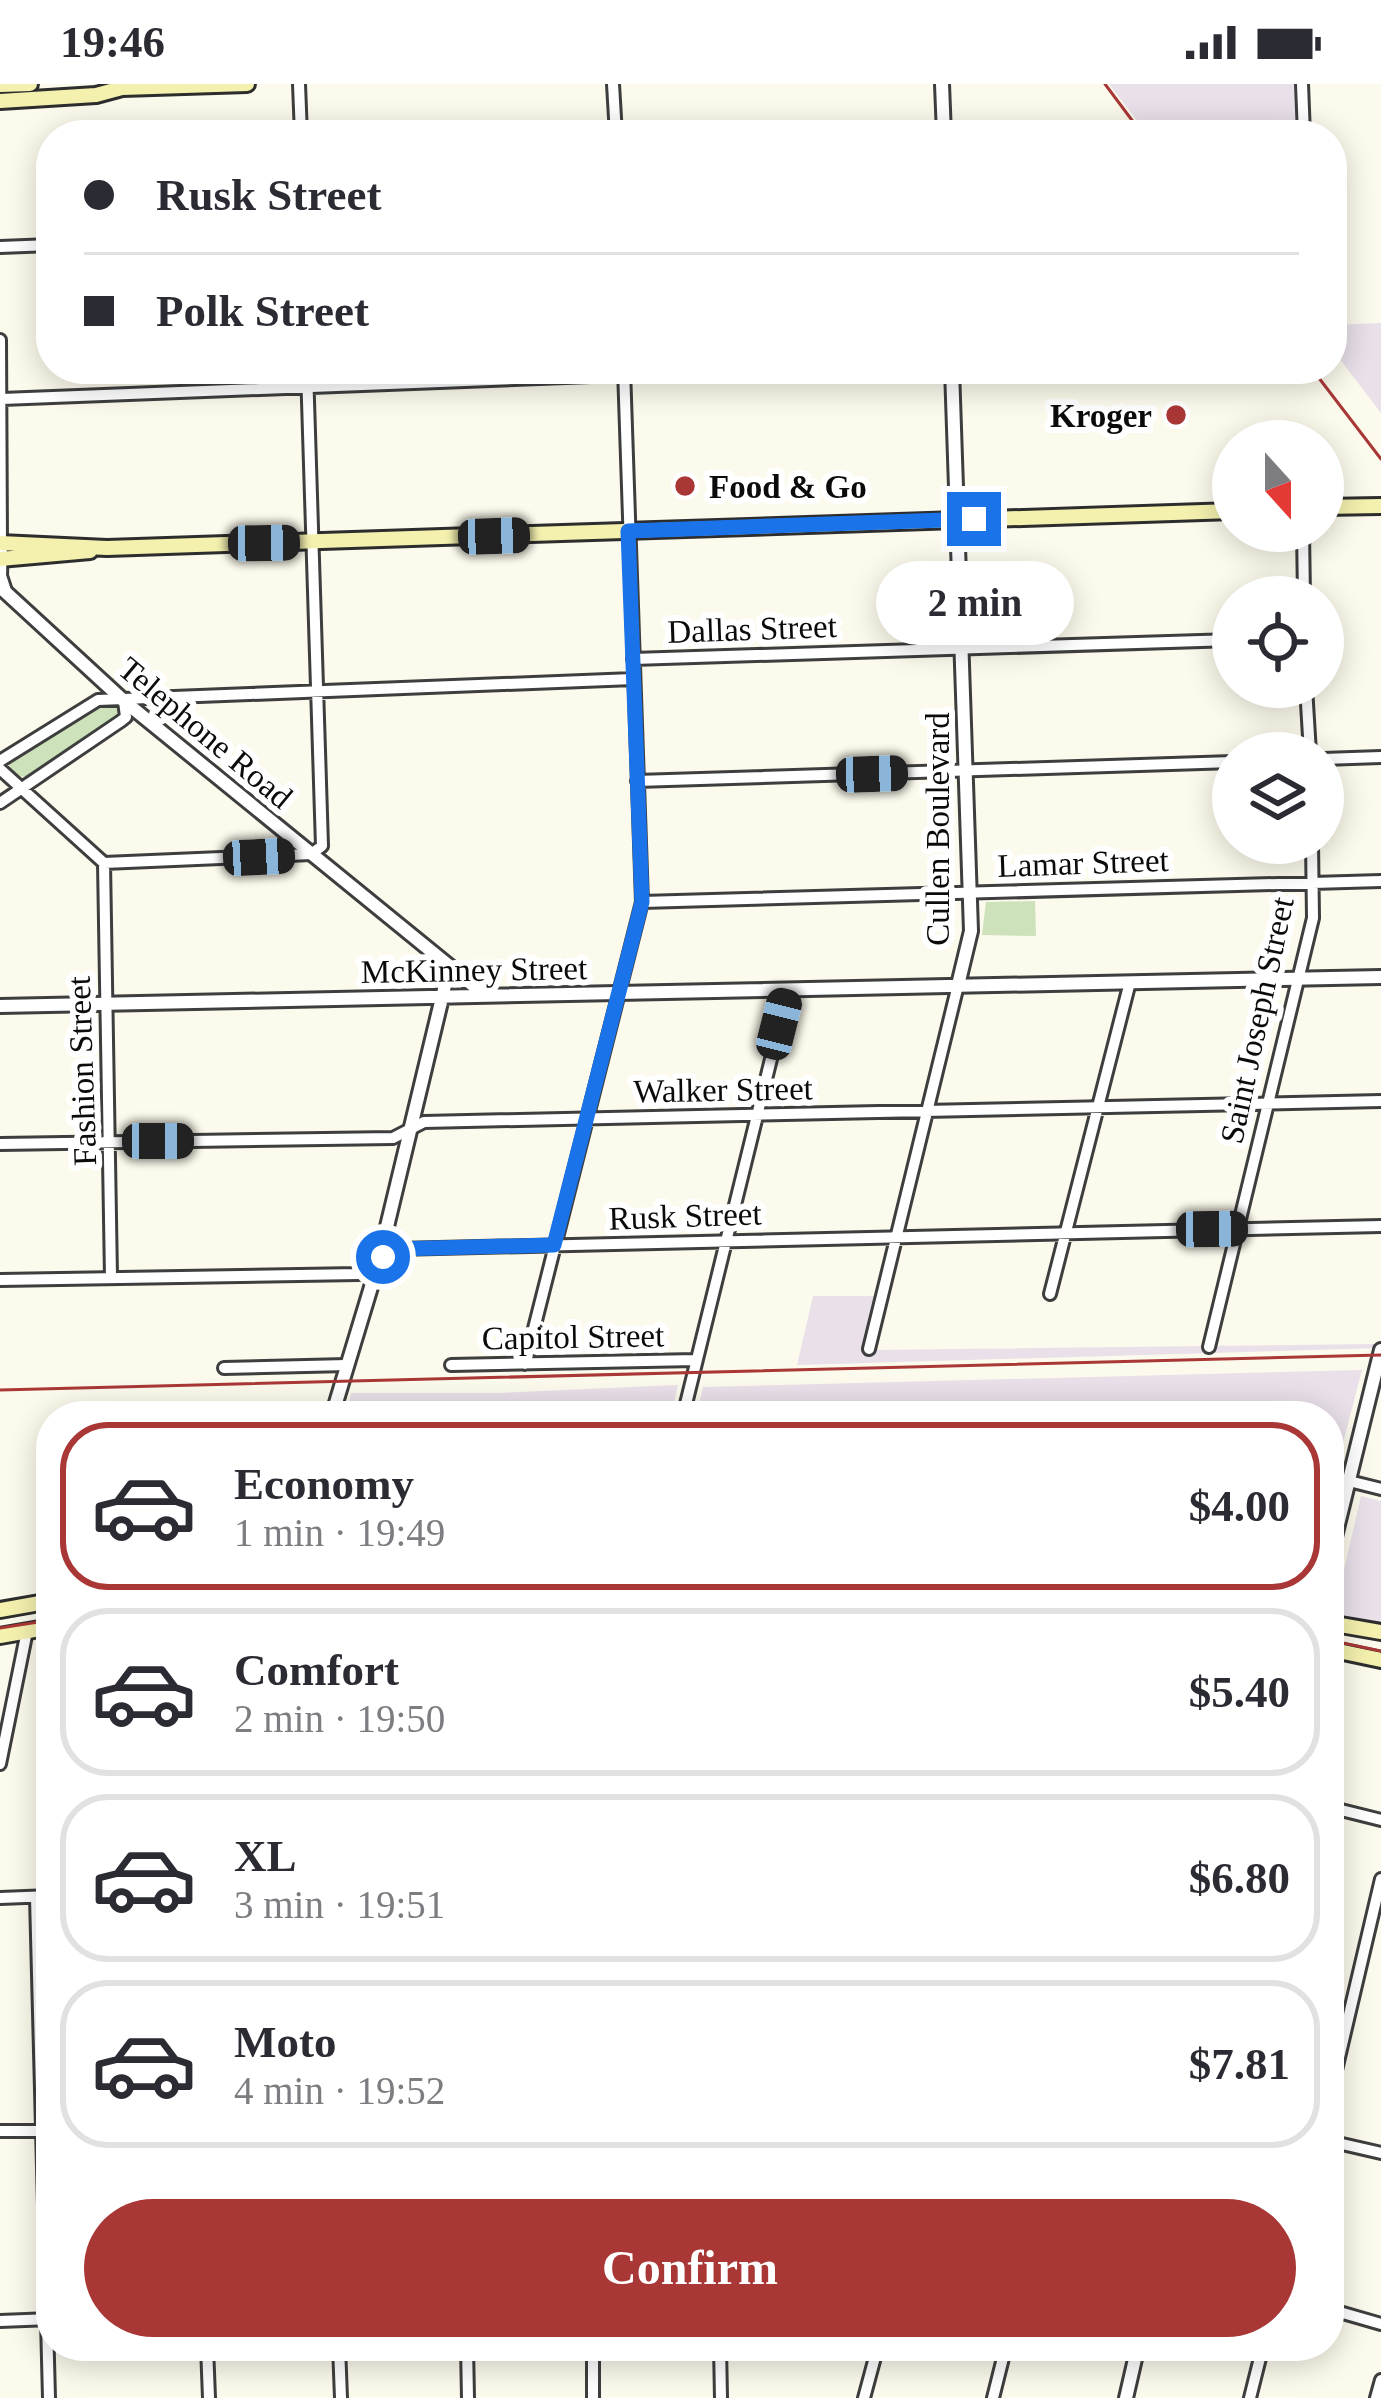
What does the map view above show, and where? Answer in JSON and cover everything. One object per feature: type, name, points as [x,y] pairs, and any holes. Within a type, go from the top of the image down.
[{"type":"main road","points":[[0,85],[30,84]]},
{"type":"main road","points":[[105,84],[122,88]]},
{"type":"main road","points":[[0,101],[96,95],[122,88],[248,84]]},
{"type":"main road","points":[[1344,507],[1381,506]]},
{"type":"main road","points":[[0,543],[107,548],[1212,512]]},
{"type":"main road","points":[[0,559],[107,548]]},
{"type":"main road","points":[[0,1610],[36,1604]]},
{"type":"main road","points":[[1344,1626],[1381,1632]]},
{"type":"main road","points":[[0,1636],[36,1630]]},
{"type":"main road","points":[[1344,1652],[1381,1660]]},
{"type":"street","points":[[299,84],[300,120]]},
{"type":"street","points":[[614,84],[615,120]]},
{"type":"street","points":[[942,84],[943,120]]},
{"type":"street","points":[[1302,84],[1303,120]]},
{"type":"street","points":[[0,248],[36,246]]},
{"type":"street","points":[[0,340],[0,543]]},
{"type":"street","points":[[2,399],[370,384]]},
{"type":"street","points":[[525,1364],[642,902],[624,384]]},
{"type":"street","name":"Cullen Boulevard","points":[[869,1349],[970,931],[952,384]]},
{"type":"street","points":[[0,765],[104,863],[311,854],[322,846],[307,387]]},
{"type":"street","name":"Telephone Road","points":[[0,543],[3,590],[124,701],[485,996]]},
{"type":"street","name":"Dallas Street","points":[[633,659],[1212,641]]},
{"type":"street","name":"Dallas Street","points":[[0,765],[98,700],[633,679]]},
{"type":"street","points":[[0,803],[126,717],[124,701]]},
{"type":"street","points":[[1344,758],[1381,757]]},
{"type":"street","points":[[637,781],[1212,763]]},
{"type":"street","name":"Fashion Street","points":[[104,863],[111,1277]]},
{"type":"street","name":"Saint Joseph Street","points":[[1209,1347],[1313,918],[1312,864]]},
{"type":"street","name":"Lamar Street","points":[[642,902],[1381,881]]},
{"type":"street","points":[[336,1401],[378,1264],[446,967]]},
{"type":"street","name":"McKinney Street","points":[[0,1006],[1381,977]]},
{"type":"street","points":[[1050,1294],[1130,982]]},
{"type":"street","points":[[686,1401],[788,990]]},
{"type":"street","name":"Walker Street","points":[[0,1144],[393,1138],[424,1122],[1381,1101]]},
{"type":"street","name":"Rusk Street","points":[[0,1280],[359,1274],[397,1249],[1381,1226]]},
{"type":"street","points":[[1344,1501],[1381,1350]]},
{"type":"street","name":"Capitol Street","points":[[451,1365],[696,1360]]},
{"type":"street","points":[[224,1368],[347,1365]]},
{"type":"street","points":[[1349,1481],[1381,1489]]},
{"type":"street","points":[[0,1764],[27,1631]]},
{"type":"street","points":[[1344,1811],[1381,1820]]},
{"type":"street","points":[[1344,2036],[1381,1879]]},
{"type":"street","points":[[0,1898],[36,1897]]},
{"type":"street","points":[[0,2132],[36,2131]]},
{"type":"street","points":[[1344,2144],[1381,2153]]},
{"type":"street","points":[[1344,2313],[1381,2324]]},
{"type":"street","points":[[0,2321],[36,2320]]},
{"type":"street","points":[[49,2361],[49,2398]]},
{"type":"street","points":[[207,2361],[208,2398]]},
{"type":"street","points":[[340,2361],[341,2398]]},
{"type":"street","points":[[467,2361],[468,2398]]},
{"type":"street","points":[[592,2361],[593,2398]]},
{"type":"street","points":[[720,2361],[721,2398]]},
{"type":"street","points":[[864,2398],[874,2361]]},
{"type":"street","points":[[993,2398],[1002,2361]]},
{"type":"street","points":[[1126,2398],[1135,2361]]},
{"type":"street","points":[[1250,2398],[1259,2361]]},
{"type":"street","points":[[1376,2398],[1381,2380]]},
{"type":"shaded area","points":[[1109,84],[1298,84],[1299,120],[1137,120]]},
{"type":"shaded area","points":[[1381,323],[1381,413],[1347,369],[1347,324]]},
{"type":"shaded area","points":[[813,1296],[886,1296],[873,1350],[1381,1344],[1381,1348],[797,1365]]},
{"type":"shaded area","points":[[1362,1370],[1344,1439],[1344,1401],[700,1401],[703,1387]]},
{"type":"shaded area","points":[[678,1385],[674,1401],[349,1401],[351,1393]]},
{"type":"shaded area","points":[[1361,1496],[1381,1501],[1381,1629],[1344,1621],[1344,1570]]},
{"type":"green space","points":[[117,702],[123,708],[121,714],[28,776],[19,777],[10,770],[13,759],[107,703]]},
{"type":"green space","points":[[1035,901],[1036,936],[982,935],[986,902]]},
{"type":"tram line","points":[[0,1628],[36,1622]]},
{"type":"tram line","points":[[1344,1643],[1381,1651]]},
{"type":"railway","points":[[1105,84],[1132,120]]},
{"type":"railway","points":[[1324,384],[1381,459]]},
{"type":"railway","points":[[0,1390],[1381,1355]]},
{"type":"place","name":"Kroger","points":[[1176,415]]},
{"type":"place","name":"Food & Go","points":[[685,486]]},
{"type":"route","points":[[383,1257],[397,1249],[554,1245],[642,902],[628,531],[974,519]]}]
